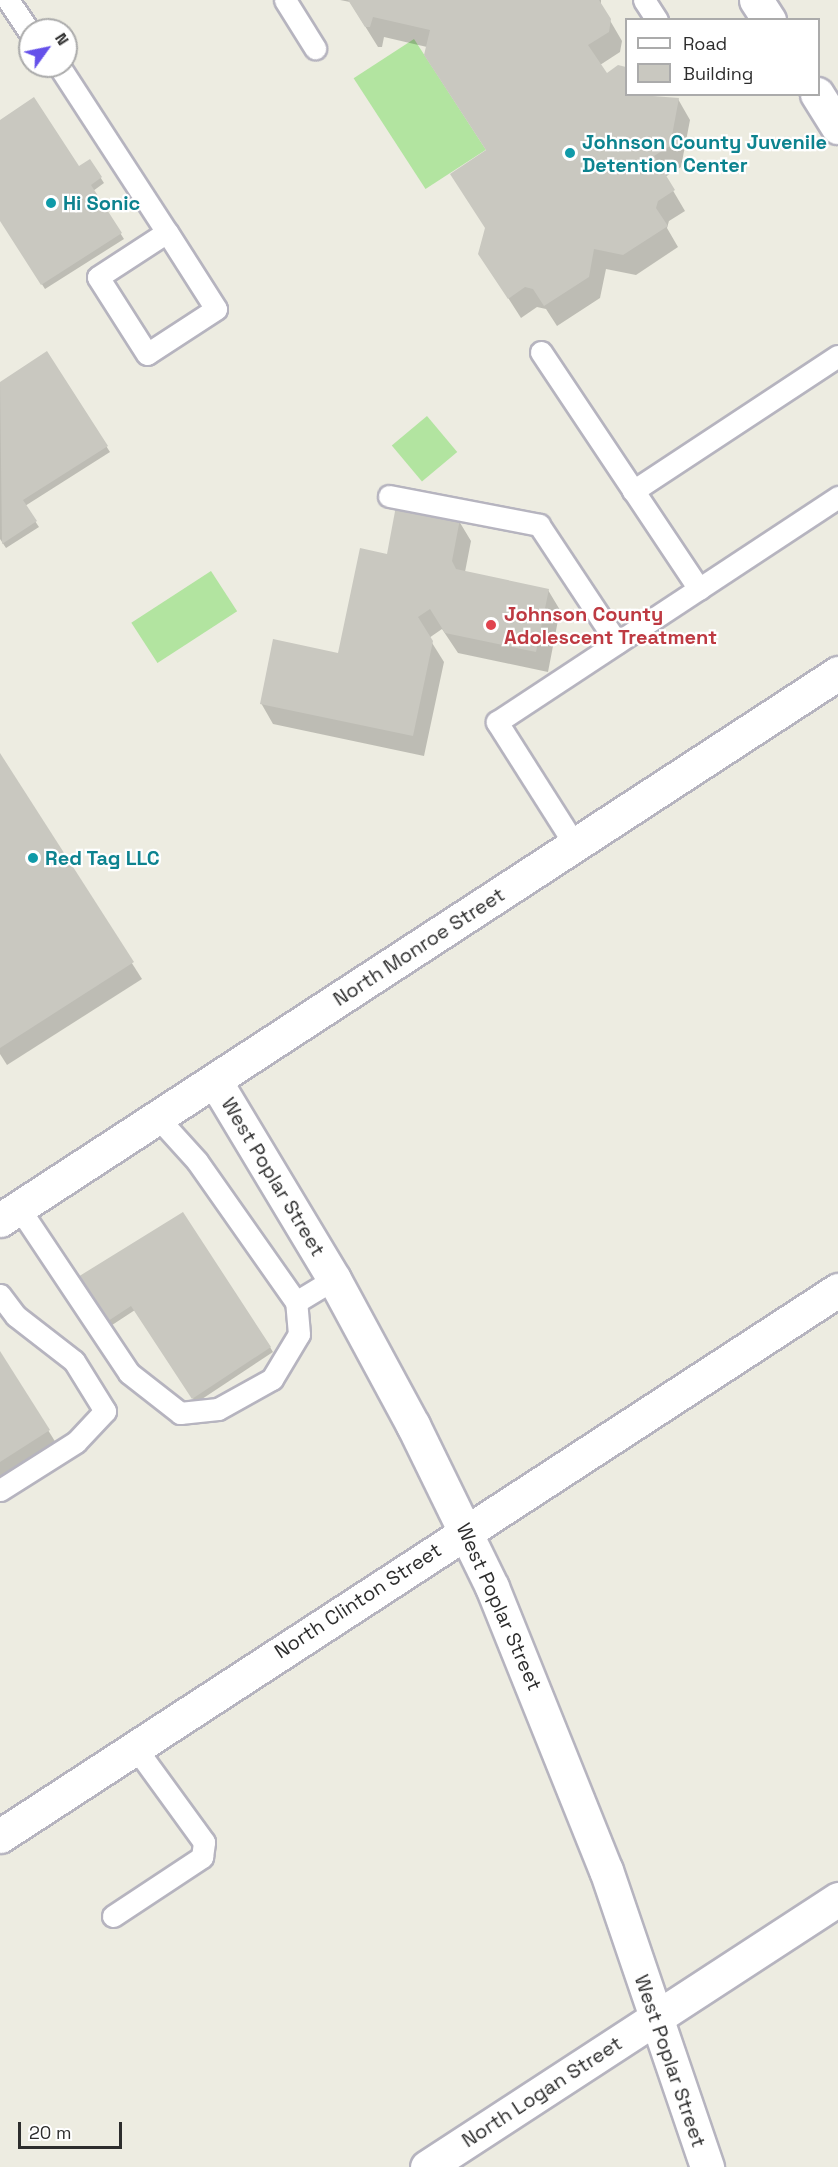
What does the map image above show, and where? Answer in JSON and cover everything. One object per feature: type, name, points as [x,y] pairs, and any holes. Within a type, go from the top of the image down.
[{"type":"street","points":[[756,0],[768,18]]},
{"type":"street","points":[[818,96],[838,127]]},
{"type":"street","name":"North Monroe Street","points":[[10,1214],[838,673]]},
{"type":"street","name":"West Poplar Street","points":[[214,1081],[334,1280],[465,1530],[549,1722],[606,1870],[707,2167]]},
{"type":"street","name":"North Clinton Street","points":[[0,1836],[465,1530],[838,1290]]},
{"type":"street","name":"North Logan Street","points":[[427,2167],[838,1899]]},
{"type":"lane","points":[[8,0],[20,18]]},
{"type":"lane","points":[[285,0],[315,48]]},
{"type":"lane","points":[[644,0],[656,18]]},
{"type":"lane","points":[[67,78],[216,309],[147,354],[98,277],[166,232]]},
{"type":"lane","points":[[541,352],[699,589]]},
{"type":"lane","points":[[633,491],[838,356]]},
{"type":"lane","points":[[389,496],[539,525],[617,643]]},
{"type":"lane","points":[[575,845],[497,722],[838,497]]},
{"type":"lane","points":[[10,1214],[129,1373],[180,1413],[218,1409],[272,1379],[299,1334],[296,1302],[197,1161],[158,1118]]},
{"type":"lane","points":[[296,1302],[334,1280]]},
{"type":"lane","points":[[0,1295],[15,1316],[74,1361],[105,1411],[76,1442],[0,1490]]},
{"type":"lane","points":[[113,1916],[202,1857],[204,1842],[135,1747]]},
{"type":"green space","points":[[414,39],[486,150],[426,189],[354,78]]},
{"type":"green space","points":[[427,416],[457,452],[422,482],[392,446]]},
{"type":"green space","points":[[211,571],[237,611],[157,663],[131,623]]},
{"type":"building","name":"Johnson County Juvenile Detention Center","points":[[348,0],[599,0],[611,19],[609,32],[588,45],[607,73],[618,65],[625,67],[625,96],[679,98],[670,146],[654,156],[675,190],[658,201],[656,208],[668,226],[623,255],[594,249],[589,277],[544,306],[533,289],[525,287],[508,299],[478,254],[485,228],[450,174],[486,150],[424,55],[430,30],[373,17],[370,27],[365,27]]},
{"type":"building","name":"Hi Sonic","points":[[34,97],[79,166],[90,159],[102,177],[91,185],[122,233],[41,285],[0,221],[0,120]]},
{"type":"building","points":[[47,351],[108,446],[23,500],[37,521],[2,544],[0,382]]},
{"type":"building","name":"Johnson County Adolescent Treatment","points":[[396,506],[460,519],[452,561],[456,569],[549,589],[536,652],[445,633],[430,609],[418,617],[433,641],[413,736],[260,704],[273,639],[338,653],[360,548],[387,554]]},
{"type":"building","name":"Red Tag LLC","points":[[0,753],[134,962],[0,1048]]},
{"type":"building","points":[[183,1212],[271,1347],[192,1399],[131,1306],[102,1325],[73,1280]]},
{"type":"building","points":[[0,1351],[50,1430],[0,1462]]},
{"type":"place","name":"Johnson County Juvenile Detention Center","points":[[570,153]]},
{"type":"place","name":"Hi Sonic","points":[[51,203]]},
{"type":"place","name":"Johnson County Adolescent Treatment","points":[[491,625]]},
{"type":"place","name":"Red Tag LLC","points":[[33,858]]}]
